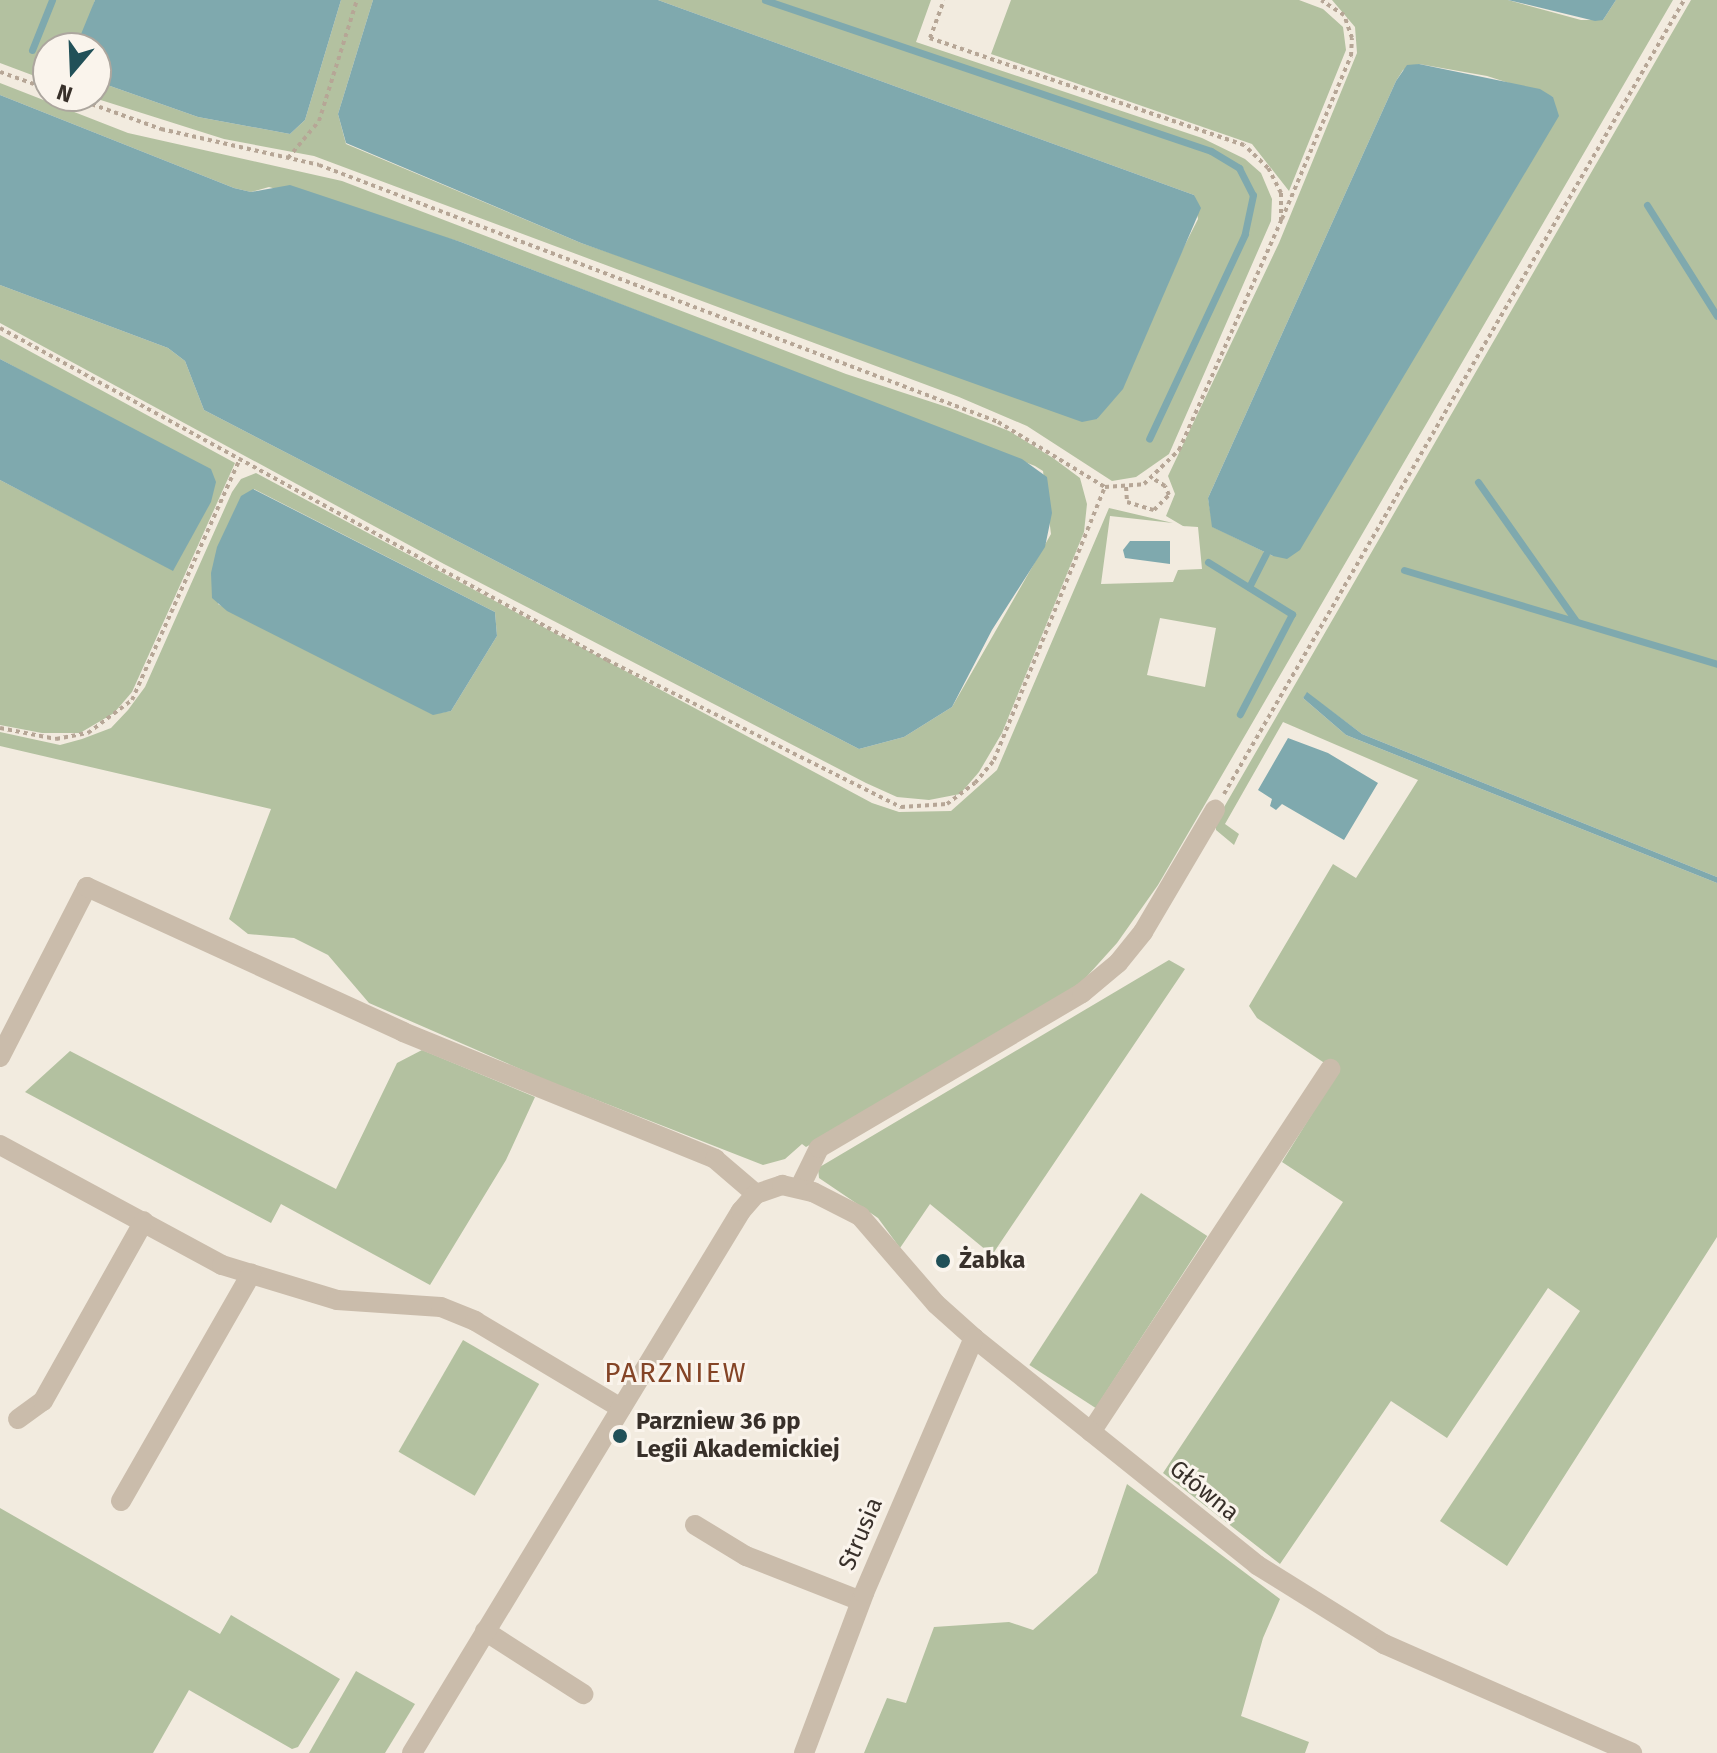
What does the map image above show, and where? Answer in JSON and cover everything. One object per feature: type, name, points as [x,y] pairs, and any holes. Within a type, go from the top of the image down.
[{"type":"street","points":[[412,1753],[621,1408],[756,1194],[782,1185],[800,1187],[819,1148],[1082,993],[1118,963],[1143,932],[1215,810]]},
{"type":"street","points":[[0,1057],[87,887],[403,1032],[715,1159],[756,1194]]},
{"type":"street","points":[[1091,1432],[1330,1069]]},
{"type":"street","points":[[0,1145],[222,1265],[337,1300],[441,1307],[475,1321],[621,1408]]},
{"type":"street","name":"Główna","points":[[800,1187],[866,1222],[932,1300],[974,1338],[1257,1565],[1374,1638],[1632,1753]]},
{"type":"street","points":[[18,1419],[43,1401],[144,1221]]},
{"type":"street","points":[[121,1501],[251,1274]]},
{"type":"street","name":"Strusia","points":[[804,1753],[861,1601],[974,1338]]},
{"type":"street","points":[[695,1525],[746,1556],[861,1601]]},
{"type":"street","points":[[485,1631],[583,1694]]},
{"type":"path","points":[[288,158],[319,121],[357,0]]},
{"type":"path","points":[[944,0],[930,38],[1244,145],[1268,168],[1281,193],[1281,221]]},
{"type":"path","points":[[112,111],[161,129],[288,158],[998,422],[1105,487],[1126,487],[1152,478],[1179,450],[1351,56],[1352,38],[1344,15],[1321,0]]},
{"type":"path","points":[[1215,810],[1286,679],[1684,0]]},
{"type":"path","points":[[0,72],[32,83]]},
{"type":"path","points":[[0,328],[239,461],[786,752],[901,807],[931,809],[961,795],[994,760],[1105,487]]},
{"type":"path","points":[[0,728],[56,739],[88,733],[132,700],[239,461]]},
{"type":"path","points":[[1126,487],[1127,502],[1154,510],[1169,495],[1152,478]]},
{"type":"green space","points":[[0,0],[95,0],[85,32],[32,32],[32,75],[0,63]]},
{"type":"green space","points":[[341,0],[373,0],[338,114],[346,144],[581,243],[1097,419],[1198,219],[1194,195],[658,0],[931,0],[916,42],[1202,138],[1245,159],[1261,173],[1272,199],[1271,221],[1169,454],[1136,477],[1112,481],[1027,426],[959,397],[314,156],[224,139],[112,104],[112,87],[198,117],[290,134],[305,120]]},
{"type":"green space","points":[[1011,0],[1299,0],[1323,9],[1343,27],[1346,50],[1289,191],[1252,144],[991,54]]},
{"type":"green space","points":[[1332,0],[1508,0],[1581,20],[1603,20],[1616,0],[1673,0],[1158,885],[1117,943],[1071,994],[806,1147],[802,1144],[785,1159],[763,1165],[543,1079],[369,1003],[328,955],[294,938],[248,934],[229,919],[271,809],[0,746],[0,732],[60,745],[82,739],[111,728],[128,710],[145,687],[232,492],[241,479],[256,473],[872,803],[899,812],[951,811],[997,770],[1109,508],[1173,523],[1110,516],[1101,584],[1173,582],[1178,570],[1202,569],[1198,527],[1183,526],[1166,516],[1175,494],[1168,476],[1279,243],[1357,53],[1355,27]],"holes":[[[1419,64],[1487,76],[1553,97],[1273,556],[1213,527],[1208,498],[1396,81],[1403,70]],[[254,489],[495,612],[497,636],[451,711],[433,714],[218,604]],[[1160,618],[1216,628],[1205,687],[1147,675]]]},
{"type":"green space","points":[[1691,0],[1717,0],[1717,877],[1362,734],[1307,693],[1303,698],[1346,735],[1717,883],[1717,1237],[1507,1566],[1440,1521],[1580,1311],[1548,1288],[1447,1438],[1391,1401],[1280,1564],[1163,1473],[1343,1202],[1282,1162],[1338,1072],[1257,1018],[1249,1006],[1333,864],[1356,878],[1418,780],[1283,722],[1225,824],[1239,834],[1234,845],[1216,830],[1216,821]]},
{"type":"green space","points":[[0,83],[32,96],[32,108],[0,95]]},
{"type":"green space","points":[[43,112],[74,112],[128,133],[342,181],[846,374],[1009,431],[1080,478],[1087,504],[1084,532],[1002,733],[979,772],[960,794],[929,800],[897,797],[866,783],[444,564],[0,323],[0,285],[168,348],[185,361],[204,410],[859,749],[904,737],[952,707],[1051,534],[1043,471],[461,242],[269,187],[251,192]]},
{"type":"green space","points":[[0,335],[235,463],[132,692],[114,713],[80,733],[42,733],[0,725],[0,480],[173,570],[80,402],[0,359]]},
{"type":"green space","points":[[1169,960],[1185,969],[992,1255],[930,1204],[900,1248],[878,1218],[819,1178],[818,1168]]},
{"type":"green space","points":[[422,1050],[535,1097],[506,1160],[430,1285],[281,1204],[271,1223],[25,1092],[70,1051],[336,1189],[397,1063]]},
{"type":"green space","points":[[1141,1193],[1207,1236],[1096,1408],[1029,1365]]},
{"type":"green space","points":[[463,1340],[539,1384],[475,1496],[398,1452]]},
{"type":"green space","points":[[1127,1484],[1280,1599],[1263,1638],[1241,1716],[1309,1742],[1305,1753],[864,1753],[887,1698],[906,1703],[934,1627],[1009,1622],[1033,1630],[1097,1573]]},
{"type":"green space","points":[[0,1508],[220,1634],[231,1615],[340,1679],[298,1747],[292,1749],[189,1690],[153,1753],[0,1753]]},
{"type":"green space","points":[[356,1671],[415,1704],[385,1753],[309,1753]]},
{"type":"water","points":[[95,0],[341,0],[305,120],[290,134],[198,117],[112,87],[112,32],[82,32]]},
{"type":"water","points":[[373,0],[658,0],[1194,195],[1201,208],[1123,389],[1097,419],[1082,422],[581,243],[346,143],[338,114]]},
{"type":"water","points":[[1508,0],[1616,0],[1603,20],[1595,21]]},
{"type":"water","points":[[1419,64],[1540,89],[1553,97],[1559,116],[1300,550],[1287,559],[1273,556],[1212,527],[1208,498],[1396,81],[1407,65]]},
{"type":"water","points":[[0,95],[32,108],[32,112],[43,112],[234,188],[251,192],[290,185],[461,242],[1022,459],[1047,477],[1052,513],[1045,547],[992,630],[952,707],[904,737],[859,749],[204,410],[185,361],[168,348],[0,285]]},
{"type":"water","points":[[0,359],[211,469],[216,482],[211,502],[173,571],[0,480]]},
{"type":"water","points":[[253,489],[495,612],[497,636],[451,711],[433,715],[227,611],[212,598],[211,573],[217,547],[241,496]]},
{"type":"water","points":[[1130,541],[1170,541],[1170,564],[1125,558],[1123,550]]},
{"type":"water","points":[[1307,692],[1362,734],[1717,877],[1717,883],[1346,735],[1303,698]]},
{"type":"water","points":[[1288,738],[1328,753],[1378,783],[1344,840],[1282,804],[1276,810],[1270,806],[1272,799],[1258,790]]},
{"type":"waterway","points":[[39,32],[52,0]]},
{"type":"waterway","points":[[765,0],[1211,151],[1239,168],[1253,195],[1245,234],[1149,439]]},
{"type":"waterway","points":[[1647,205],[1717,316]]},
{"type":"waterway","points":[[1478,482],[1576,621]]},
{"type":"waterway","points":[[1249,587],[1266,554]]},
{"type":"waterway","points":[[1208,562],[1292,614],[1240,714]]},
{"type":"waterway","points":[[1404,570],[1717,664]]},
{"type":"place","name":"Żabka","points":[[943,1261]]},
{"type":"place","name":"Parzniew 36 pp Legii Akademickiej","points":[[620,1436]]},
{"type":"district","name":"PARZNIEW","points":[[676,1373]]}]
